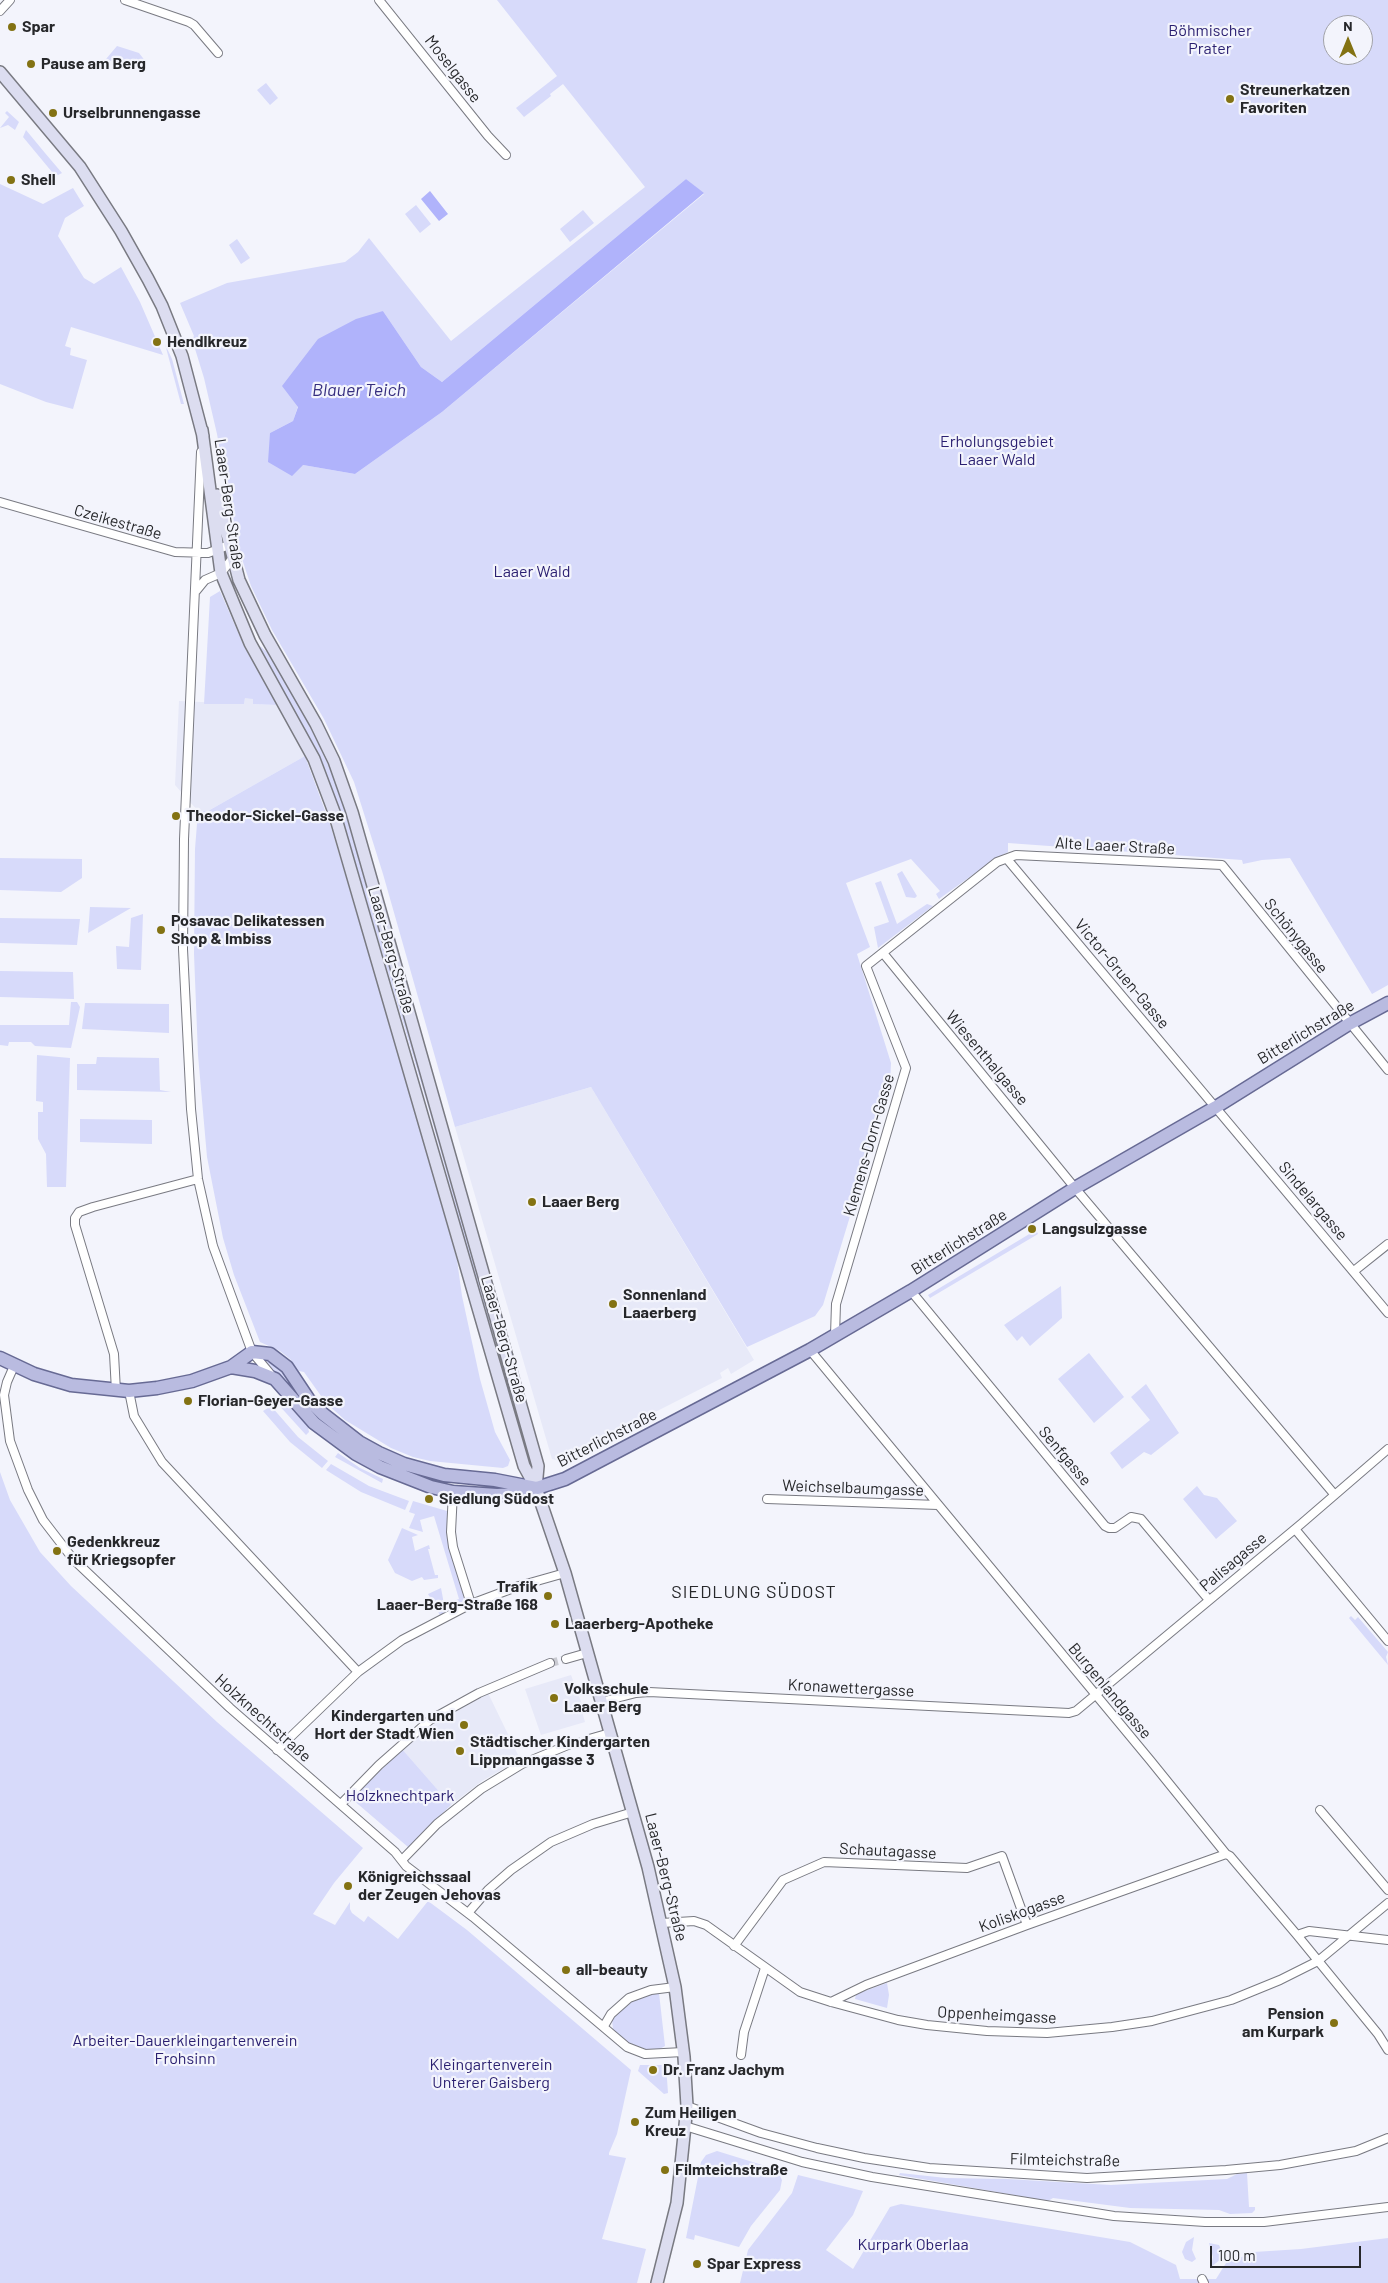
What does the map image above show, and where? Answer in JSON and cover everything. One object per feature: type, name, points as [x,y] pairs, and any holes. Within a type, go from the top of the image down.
[{"type":"main road","name":"Laaer-Berg-Straße","points":[[0,72],[80,167],[121,231],[162,306],[182,356],[202,430],[223,548],[221,573],[250,643],[299,729],[324,784],[354,879],[523,1462],[536,1488],[565,1573],[633,1812],[662,1923],[675,1988],[687,2106],[677,2203],[657,2283]]},
{"type":"main road","name":"Laaer-Berg-Straße","points":[[223,548],[232,559],[248,601],[265,635],[320,731],[334,761],[352,812],[405,992],[538,1466],[536,1488]]},
{"type":"main road","name":"Bitterlichstraße","points":[[536,1488],[565,1478],[810,1350],[911,1291],[1073,1184],[1216,1107],[1349,1024],[1388,1003]]},
{"type":"main road","points":[[0,1358],[34,1374],[71,1385],[122,1391],[183,1383],[232,1367],[252,1352],[270,1354],[278,1358],[287,1367],[309,1400],[323,1414],[359,1442],[379,1453],[404,1464],[444,1475],[495,1480],[536,1488]]},
{"type":"main road","points":[[232,1367],[255,1372],[274,1379],[314,1423],[356,1454],[380,1467],[431,1487],[453,1492],[497,1496],[518,1494],[536,1488]]},
{"type":"street","points":[[0,10],[10,0]]},
{"type":"street","points":[[125,0],[189,22],[218,53]]},
{"type":"street","name":"Moselgasse","points":[[379,0],[488,136],[506,155]]},
{"type":"street","points":[[202,430],[184,824],[183,949],[191,1109],[198,1179],[213,1246],[252,1352],[274,1379]]},
{"type":"street","name":"Czeikestraße","points":[[0,502],[175,552],[197,554],[223,548]]},
{"type":"street","points":[[196,591],[205,580],[221,573],[232,559]]},
{"type":"street","name":"Alte Laaer Straße","points":[[1007,859],[1016,855],[1222,865]]},
{"type":"street","name":"Klemens-Dorn-Gasse","points":[[835,1334],[836,1304],[906,1068],[866,966],[990,868],[1007,859]]},
{"type":"street","name":"Victor-Gruen-Gasse","points":[[1007,859],[1216,1107]]},
{"type":"street","name":"Schönygasse","points":[[1222,865],[1388,1070]]},
{"type":"street","name":"Wiesenthalgasse","points":[[882,953],[1073,1184]]},
{"type":"street","name":"Sindelargasse","points":[[1216,1107],[1388,1313]]},
{"type":"street","points":[[198,1179],[93,1207],[79,1212],[75,1218],[75,1225],[114,1354],[122,1391],[134,1416],[162,1462],[358,1672]]},
{"type":"street","points":[[1073,1184],[1334,1494]]},
{"type":"street","points":[[1354,1272],[1388,1244]]},
{"type":"street","name":"Senfgasse","points":[[911,1291],[1105,1526],[1115,1528],[1132,1517],[1141,1519],[1209,1600]]},
{"type":"street","name":"Burgenlandgasse","points":[[810,1350],[1226,1854],[1230,1856],[1297,1935],[1378,2034],[1388,2050]]},
{"type":"street","name":"Holzknechtstraße","points":[[14,1366],[4,1395],[7,1429],[28,1490],[43,1520],[73,1559],[277,1750],[395,1852],[406,1866],[468,1913],[627,2047],[640,2053],[683,2052]]},
{"type":"street","name":"Palisagasse","points":[[1094,1694],[1295,1529],[1388,1449]]},
{"type":"street","points":[[453,1492],[451,1532],[453,1547],[470,1604]]},
{"type":"street","name":"Weichselbaumgasse","points":[[767,1499],[938,1505]]},
{"type":"street","points":[[1295,1529],[1388,1641]]},
{"type":"street","points":[[277,1750],[358,1672],[402,1640],[470,1604],[519,1586],[565,1573]]},
{"type":"street","points":[[566,1659],[587,1653]]},
{"type":"street","points":[[341,1804],[379,1764],[430,1720],[487,1689],[550,1663]]},
{"type":"street","name":"Kronawettergasse","points":[[601,1702],[636,1693],[650,1692],[1069,1713],[1076,1711],[1094,1694]]},
{"type":"street","points":[[589,1739],[610,1733]]},
{"type":"street","points":[[402,1860],[437,1824],[481,1789],[522,1764],[574,1743]]},
{"type":"street","points":[[1320,1810],[1388,1890]]},
{"type":"street","points":[[468,1913],[488,1890],[511,1870],[551,1842],[593,1824],[633,1812]]},
{"type":"street","name":"Koliskogasse","points":[[831,2002],[866,1985],[1226,1854]]},
{"type":"street","name":"Schautagasse","points":[[734,1946],[783,1880],[824,1862],[967,1868],[1002,1856],[1027,1925]]},
{"type":"street","name":"Oppenheimgasse","points":[[662,1923],[694,1921],[706,1925],[800,1992],[898,2020],[944,2027],[1013,2033],[1070,2032],[1152,2021],[1220,2003],[1280,1980],[1318,1962],[1388,1903]]},
{"type":"street","points":[[1297,1935],[1309,1931],[1388,1940]]},
{"type":"street","points":[[741,2055],[744,2032],[765,1968]]},
{"type":"street","points":[[604,2026],[611,2014],[629,1998],[651,1990],[675,1988]]},
{"type":"street","name":"Filmteichstraße","points":[[687,2106],[771,2136],[864,2158],[929,2168],[1087,2178],[1280,2165],[1356,2151],[1388,2138]]},
{"type":"street","points":[[685,2126],[802,2162],[872,2177],[1114,2216],[1205,2222],[1264,2222],[1388,2207]]},
{"type":"shaded area","points":[[245,698],[253,698],[254,704],[277,705],[305,756],[208,811],[198,811],[175,785],[179,701],[244,704]]},
{"type":"shaded area","name":"Sonnenland Laaerberg","points":[[591,1087],[754,1360],[731,1374],[728,1368],[720,1373],[722,1378],[559,1461],[552,1459],[455,1127]]},
{"type":"shaded area","name":"Volksschule Laaer Berg","points":[[571,1675],[583,1707],[581,1708],[585,1722],[541,1735],[525,1689]]},
{"type":"shaded area","name":"Städtischer Kindergarten Lippmanngasse 3","points":[[488,1693],[520,1759],[482,1781],[451,1805],[402,1749],[436,1723]]},
{"type":"green space","name":"Erholungsgebiet Laaer Wald","points":[[497,0],[1388,0],[1388,985],[1372,994],[1290,858],[1262,860],[1243,864],[1242,860],[1008,843],[1008,852],[992,861],[939,899],[936,894],[940,891],[911,859],[846,883],[870,947],[857,954],[891,1063],[890,1085],[823,1305],[815,1316],[747,1347],[591,1087],[455,1127],[383,874],[354,782],[324,719],[272,630],[251,586],[235,535],[217,434],[204,378],[192,339],[194,336],[180,303],[227,283],[345,262],[358,252],[369,238],[451,341],[645,187],[563,84],[524,117],[516,108],[557,76]],"holes":[[[686,179],[704,194],[442,412],[355,474],[303,465],[270,433],[293,421],[298,406],[383,311],[421,367],[442,382]]]},
{"type":"green space","points":[[117,46],[139,53],[146,62],[134,70],[106,59]]},
{"type":"green space","points":[[266,83],[278,98],[270,105],[257,90]]},
{"type":"green space","points":[[7,111],[19,122],[15,130],[8,125],[0,128],[9,117],[5,113]]},
{"type":"green space","points":[[26,130],[62,173],[58,175],[52,172],[23,137]]},
{"type":"green space","points":[[0,184],[43,204],[73,188],[84,206],[65,218],[58,236],[84,278],[94,284],[121,267],[140,302],[163,355],[71,327],[65,346],[71,348],[70,355],[87,360],[73,409],[46,402],[0,384]]},
{"type":"green space","points":[[416,205],[431,224],[420,233],[405,214]]},
{"type":"green space","points":[[583,210],[594,223],[570,242],[560,229]]},
{"type":"green space","points":[[237,239],[250,258],[241,264],[229,245]]},
{"type":"green space","points":[[165,344],[172,359],[184,404],[181,404]]},
{"type":"green space","points":[[220,591],[244,646],[277,705],[253,704],[253,699],[245,698],[244,704],[204,704],[210,597]]},
{"type":"green space","points":[[260,646],[267,652],[304,714],[331,771],[343,804],[518,1417],[495,1349],[429,1110],[339,807],[315,747],[258,648]]},
{"type":"green space","points":[[305,756],[330,824],[433,1169],[457,1260],[462,1296],[480,1379],[495,1432],[510,1460],[508,1466],[503,1468],[430,1461],[413,1457],[391,1448],[345,1420],[326,1403],[304,1372],[299,1371],[290,1359],[280,1351],[260,1342],[234,1275],[223,1238],[207,1157],[198,1055],[194,954],[195,849],[198,811],[208,811]]},
{"type":"green space","points":[[0,858],[82,859],[82,878],[61,892],[0,890]]},
{"type":"green space","points":[[902,871],[917,896],[915,898],[906,897],[897,874]]},
{"type":"green space","points":[[881,881],[897,924],[927,904],[933,906],[878,948],[874,927],[889,922],[875,883]]},
{"type":"green space","points":[[90,907],[131,908],[88,933]]},
{"type":"green space","points":[[143,914],[141,970],[117,969],[116,946],[129,947],[131,918]]},
{"type":"green space","points":[[0,918],[80,919],[77,945],[0,943]]},
{"type":"green space","points":[[0,971],[73,972],[74,999],[0,997]]},
{"type":"green space","points":[[71,1002],[77,1002],[80,1007],[71,1048],[35,1046],[31,1042],[9,1042],[8,1046],[0,1045],[0,1025],[69,1025]]},
{"type":"green space","points":[[85,1003],[169,1004],[169,1033],[82,1029]]},
{"type":"green space","points":[[37,1055],[70,1058],[66,1187],[47,1187],[46,1154],[38,1139],[38,1112],[43,1112],[43,1102],[36,1101]]},
{"type":"green space","points":[[97,1057],[159,1058],[160,1090],[171,1092],[77,1090],[77,1064],[96,1064]]},
{"type":"green space","points":[[80,1119],[152,1120],[152,1144],[80,1142]]},
{"type":"green space","points":[[1036,1230],[1038,1234],[930,1298],[928,1295]]},
{"type":"green space","points":[[1061,1286],[1062,1318],[1030,1346],[1022,1336],[1017,1341],[1004,1325]]},
{"type":"green space","points":[[1089,1353],[1124,1397],[1094,1423],[1058,1379]]},
{"type":"green space","points":[[262,1359],[268,1360],[280,1368],[303,1399],[300,1400]]},
{"type":"green space","points":[[1146,1384],[1179,1433],[1151,1455],[1144,1452],[1122,1469],[1110,1453],[1150,1420],[1131,1397]]},
{"type":"green space","points":[[277,1399],[284,1401],[308,1427],[309,1432],[306,1435],[276,1402]]},
{"type":"green space","points":[[271,1406],[298,1437],[328,1461],[322,1468],[290,1442],[263,1411]]},
{"type":"green space","points":[[338,1453],[360,1468],[383,1479],[382,1483],[335,1457]]},
{"type":"green space","points":[[331,1464],[369,1486],[409,1501],[405,1510],[361,1492],[326,1470]]},
{"type":"green space","name":"Arbeiter-Dauerkleingartenverein Frohsinn","points":[[0,1472],[10,1500],[40,1552],[71,1586],[217,1722],[363,1848],[334,1883],[313,1914],[335,1925],[350,1902],[352,1913],[364,1922],[368,1916],[398,1939],[428,1901],[467,1930],[631,2070],[617,2134],[609,2153],[609,2155],[626,2158],[602,2239],[646,2249],[637,2283],[0,2283]]},
{"type":"green space","points":[[1197,1486],[1204,1495],[1217,1498],[1237,1521],[1216,1539],[1183,1499]]},
{"type":"green space","points":[[413,1501],[447,1511],[449,1544],[464,1598],[461,1605],[441,1617],[428,1594],[441,1588],[444,1604],[459,1599],[434,1516],[420,1520],[423,1532],[409,1528],[415,1514],[409,1512]]},
{"type":"green space","points":[[402,1528],[418,1535],[412,1537],[415,1551],[429,1545],[430,1549],[428,1549],[435,1575],[438,1575],[438,1578],[424,1580],[422,1577],[412,1581],[395,1573],[388,1560]]},
{"type":"green space","points":[[1351,1616],[1355,1620],[1358,1617],[1388,1652],[1386,1657],[1388,1665],[1349,1618]]},
{"type":"green space","name":"Holzknechtpark","points":[[402,1749],[451,1805],[408,1847],[352,1799]]},
{"type":"green space","points":[[887,1983],[889,1995],[887,2008],[855,1999],[856,1994]]},
{"type":"green space","points":[[659,1993],[665,2046],[658,2050],[645,2051],[629,2044],[613,2029],[612,2020],[624,2006],[635,1999]]},
{"type":"green space","points":[[640,2065],[666,2065],[668,2093],[664,2094],[638,2071]]},
{"type":"green space","points":[[717,2151],[772,2168],[782,2180],[780,2190],[751,2226],[739,2247],[695,2235],[694,2240],[686,2238],[701,2162],[706,2155]]},
{"type":"green space","points":[[900,2173],[946,2178],[1007,2179],[1111,2185],[1227,2179],[1237,2174],[1247,2173],[1249,2207],[1255,2207],[1255,2210],[1252,2213],[1230,2214],[1219,2210],[1130,2208],[1053,2198],[1048,2201],[899,2175]]},
{"type":"green space","name":"Kurpark Oberlaa","points":[[798,2175],[863,2191],[853,2215],[826,2250],[853,2269],[890,2207],[901,2204],[1130,2242],[1176,2265],[1180,2279],[1216,2279],[1226,2263],[1254,2252],[1301,2249],[1388,2238],[1388,2283],[740,2283],[748,2250],[792,2193]]},
{"type":"green space","points":[[1194,2237],[1192,2250],[1196,2259],[1192,2262],[1185,2259],[1182,2252],[1186,2242]]},
{"type":"green space","points":[[1209,2243],[1219,2245],[1223,2254],[1221,2259],[1211,2267],[1213,2257]]},
{"type":"water","name":"Blauer Teich","points":[[686,179],[704,193],[442,412],[355,474],[303,465],[292,476],[268,462],[270,433],[293,421],[298,407],[282,386],[318,339],[356,319],[383,311],[421,367],[442,382]]},
{"type":"water","points":[[430,191],[448,214],[439,221],[421,199]]},
{"type":"tunnel","points":[[550,1663],[566,1659]]},
{"type":"tunnel","points":[[573,1743],[589,1739]]},
{"type":"place","name":"Spar","points":[[12,27]]},
{"type":"place","name":"Pause am Berg","points":[[31,64]]},
{"type":"place","name":"Streunerkatzen Favoriten","points":[[1230,99]]},
{"type":"place","name":"Urselbrunnengasse","points":[[53,113]]},
{"type":"place","name":"Shell","points":[[11,180]]},
{"type":"place","name":"Hendlkreuz","points":[[157,342]]},
{"type":"place","name":"Theodor-Sickel-Gasse","points":[[176,816]]},
{"type":"place","name":"Posavac Delikatessen Shop & Imbiss","points":[[161,930]]},
{"type":"place","name":"Laaer Berg","points":[[532,1202]]},
{"type":"place","name":"Langsulzgasse","points":[[1032,1229]]},
{"type":"place","name":"Sonnenland Laaerberg","points":[[613,1304]]},
{"type":"place","name":"Florian-Geyer-Gasse","points":[[188,1401]]},
{"type":"place","name":"Siedlung Südost","points":[[429,1499]]},
{"type":"place","name":"Gedenkkreuz für Kriegsopfer","points":[[57,1551]]},
{"type":"place","name":"Trafik Laaer-Berg-Straße 168","points":[[548,1596]]},
{"type":"place","name":"Laaerberg-Apotheke","points":[[555,1624]]},
{"type":"place","name":"Volksschule Laaer Berg","points":[[554,1698]]},
{"type":"place","name":"Kindergarten und Hort der Stadt Wien","points":[[464,1725]]},
{"type":"place","name":"Städtischer Kindergarten Lippmanngasse 3","points":[[460,1751]]},
{"type":"place","name":"Königreichssaal der Zeugen Jehovas","points":[[348,1886]]},
{"type":"place","name":"all-beauty","points":[[566,1970]]},
{"type":"place","name":"Pension am Kurpark","points":[[1334,2023]]},
{"type":"place","name":"Dr. Franz Jachym","points":[[653,2070]]},
{"type":"place","name":"Zum Heiligen Kreuz","points":[[635,2122]]},
{"type":"place","name":"Filmteichstraße","points":[[665,2170]]},
{"type":"place","name":"Spar Express","points":[[697,2264]]},
{"type":"district","name":"SIEDLUNG SÜDOST","points":[[754,1592]]},
{"type":"park label","name":"Böhmischer Prater","points":[[1210,40]]},
{"type":"park label","name":"Laaer Wald","points":[[532,572]]},
{"type":"park label","name":"Kleingartenverein Unterer Gaisberg","points":[[491,2074]]}]
